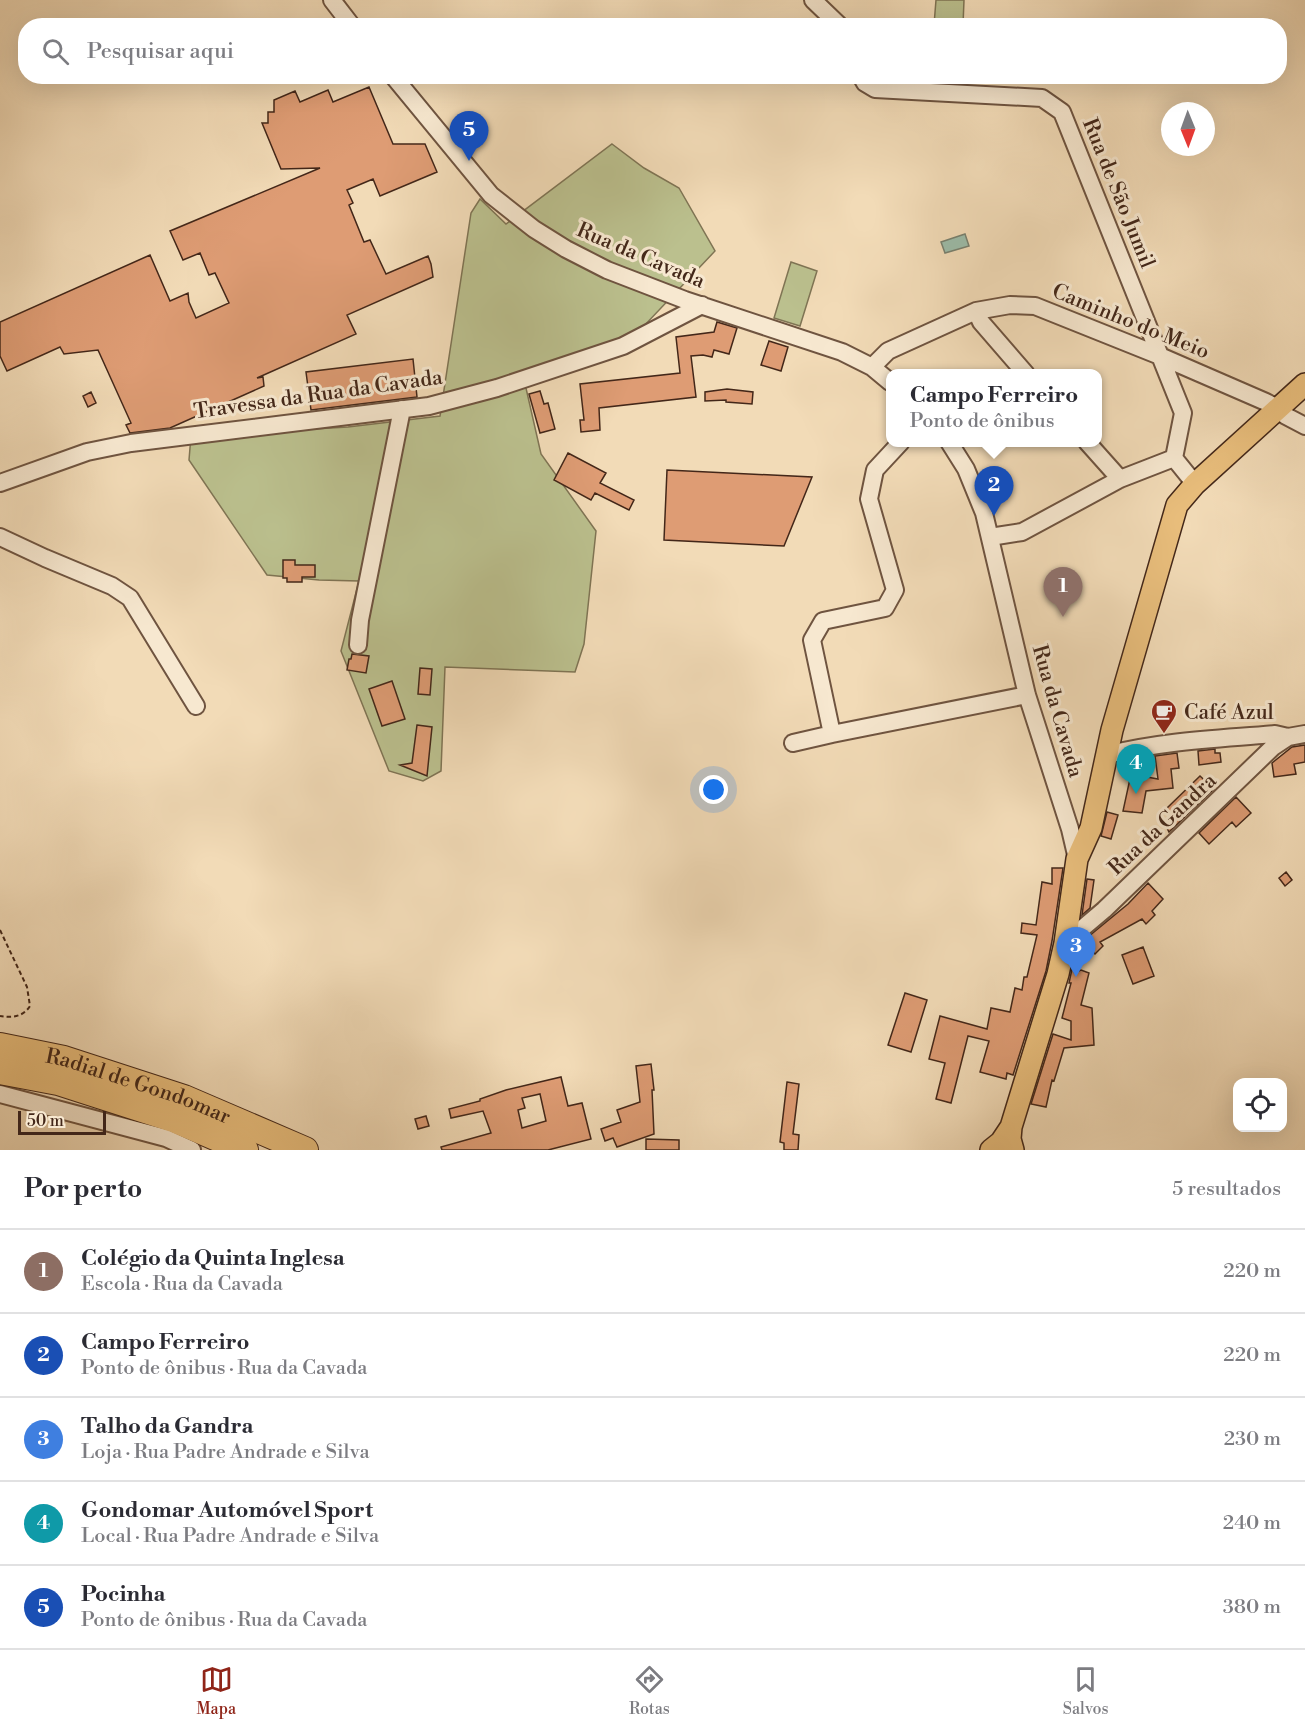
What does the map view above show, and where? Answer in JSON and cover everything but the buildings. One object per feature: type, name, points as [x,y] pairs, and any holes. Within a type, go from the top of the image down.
[{"type":"highway","name":"Radial de Gondomar","points":[[0,1046],[245,1150]]},
{"type":"highway","name":"Radial de Gondomar","points":[[0,1071],[61,1070],[184,1098],[305,1150]]},
{"type":"main road","points":[[1002,1150],[1001,1142],[1011,1127],[1058,974],[1065,943],[1077,859],[1091,828],[1112,730],[1177,505],[1195,484],[1305,384]]},
{"type":"street","points":[[332,0],[346,18]]},
{"type":"street","points":[[813,0],[832,18]]},
{"type":"street","name":"Rua da Cavada","points":[[399,84],[483,187],[534,229],[566,249],[607,270],[842,352],[872,367],[886,378]]},
{"type":"street","name":"Rua de São Jumil","points":[[867,84],[875,89],[1042,98],[1062,112],[1183,413],[1174,458]]},
{"type":"street","name":"Travessa da Rua da Cavada","points":[[0,483],[87,452],[131,443],[429,406],[497,388],[624,346],[702,305]]},
{"type":"street","name":"Caminho do Meio","points":[[872,367],[888,351],[976,311],[1010,305],[1035,306],[1160,356],[1277,408],[1286,416],[1305,426]]},
{"type":"street","points":[[976,311],[981,322],[1022,369]]},
{"type":"street","points":[[358,645],[360,620],[402,409]]},
{"type":"street","points":[[832,734],[812,640],[822,621],[885,608],[895,590],[869,499],[875,470],[896,447]]},
{"type":"street","name":"Rua da Cavada","points":[[952,447],[966,469],[984,513],[1027,695],[1070,829],[1077,859]]},
{"type":"street","points":[[1091,447],[1120,479]]},
{"type":"street","points":[[990,537],[1022,532],[1120,479],[1174,458],[1195,484]]},
{"type":"street","points":[[0,537],[112,586],[130,598],[196,706]]},
{"type":"street","points":[[793,743],[1027,695]]},
{"type":"street","points":[[1107,755],[1130,749],[1174,744],[1275,734],[1297,736]]},
{"type":"street","name":"Rua da Gandra","points":[[1065,943],[1136,880],[1273,747],[1297,736]]},
{"type":"street","points":[[0,1094],[166,1138],[192,1150]]},
{"type":"path","points":[[0,930],[27,987],[30,1006],[26,1013],[10,1018],[0,1016]]},
{"type":"green space","points":[[936,0],[964,0],[963,18],[935,18]]},
{"type":"green space","points":[[612,144],[644,168],[679,188],[715,251],[643,327],[576,361],[523,375],[541,454],[596,531],[584,644],[575,672],[445,667],[441,771],[423,781],[389,771],[341,651],[359,581],[267,575],[189,460],[191,436],[348,427],[440,416],[471,213],[480,199],[506,224]]},
{"type":"green space","points":[[791,262],[817,271],[800,326],[774,318]]},
{"type":"shaded area","points":[[965,234],[969,246],[945,253],[941,242]]},
{"type":"place","name":"Pocinha","points":[[469,161]]},
{"type":"place","name":"Campo Ferreiro","points":[[994,516]]},
{"type":"place","name":"Colégio da Quinta Inglesa","points":[[1063,617]]},
{"type":"place","name":"Café Azul","points":[[1164,735]]},
{"type":"place","name":"Gondomar Automóvel Sport","points":[[1136,794]]},
{"type":"place","name":"Talho da Gandra","points":[[1076,977]]}]
